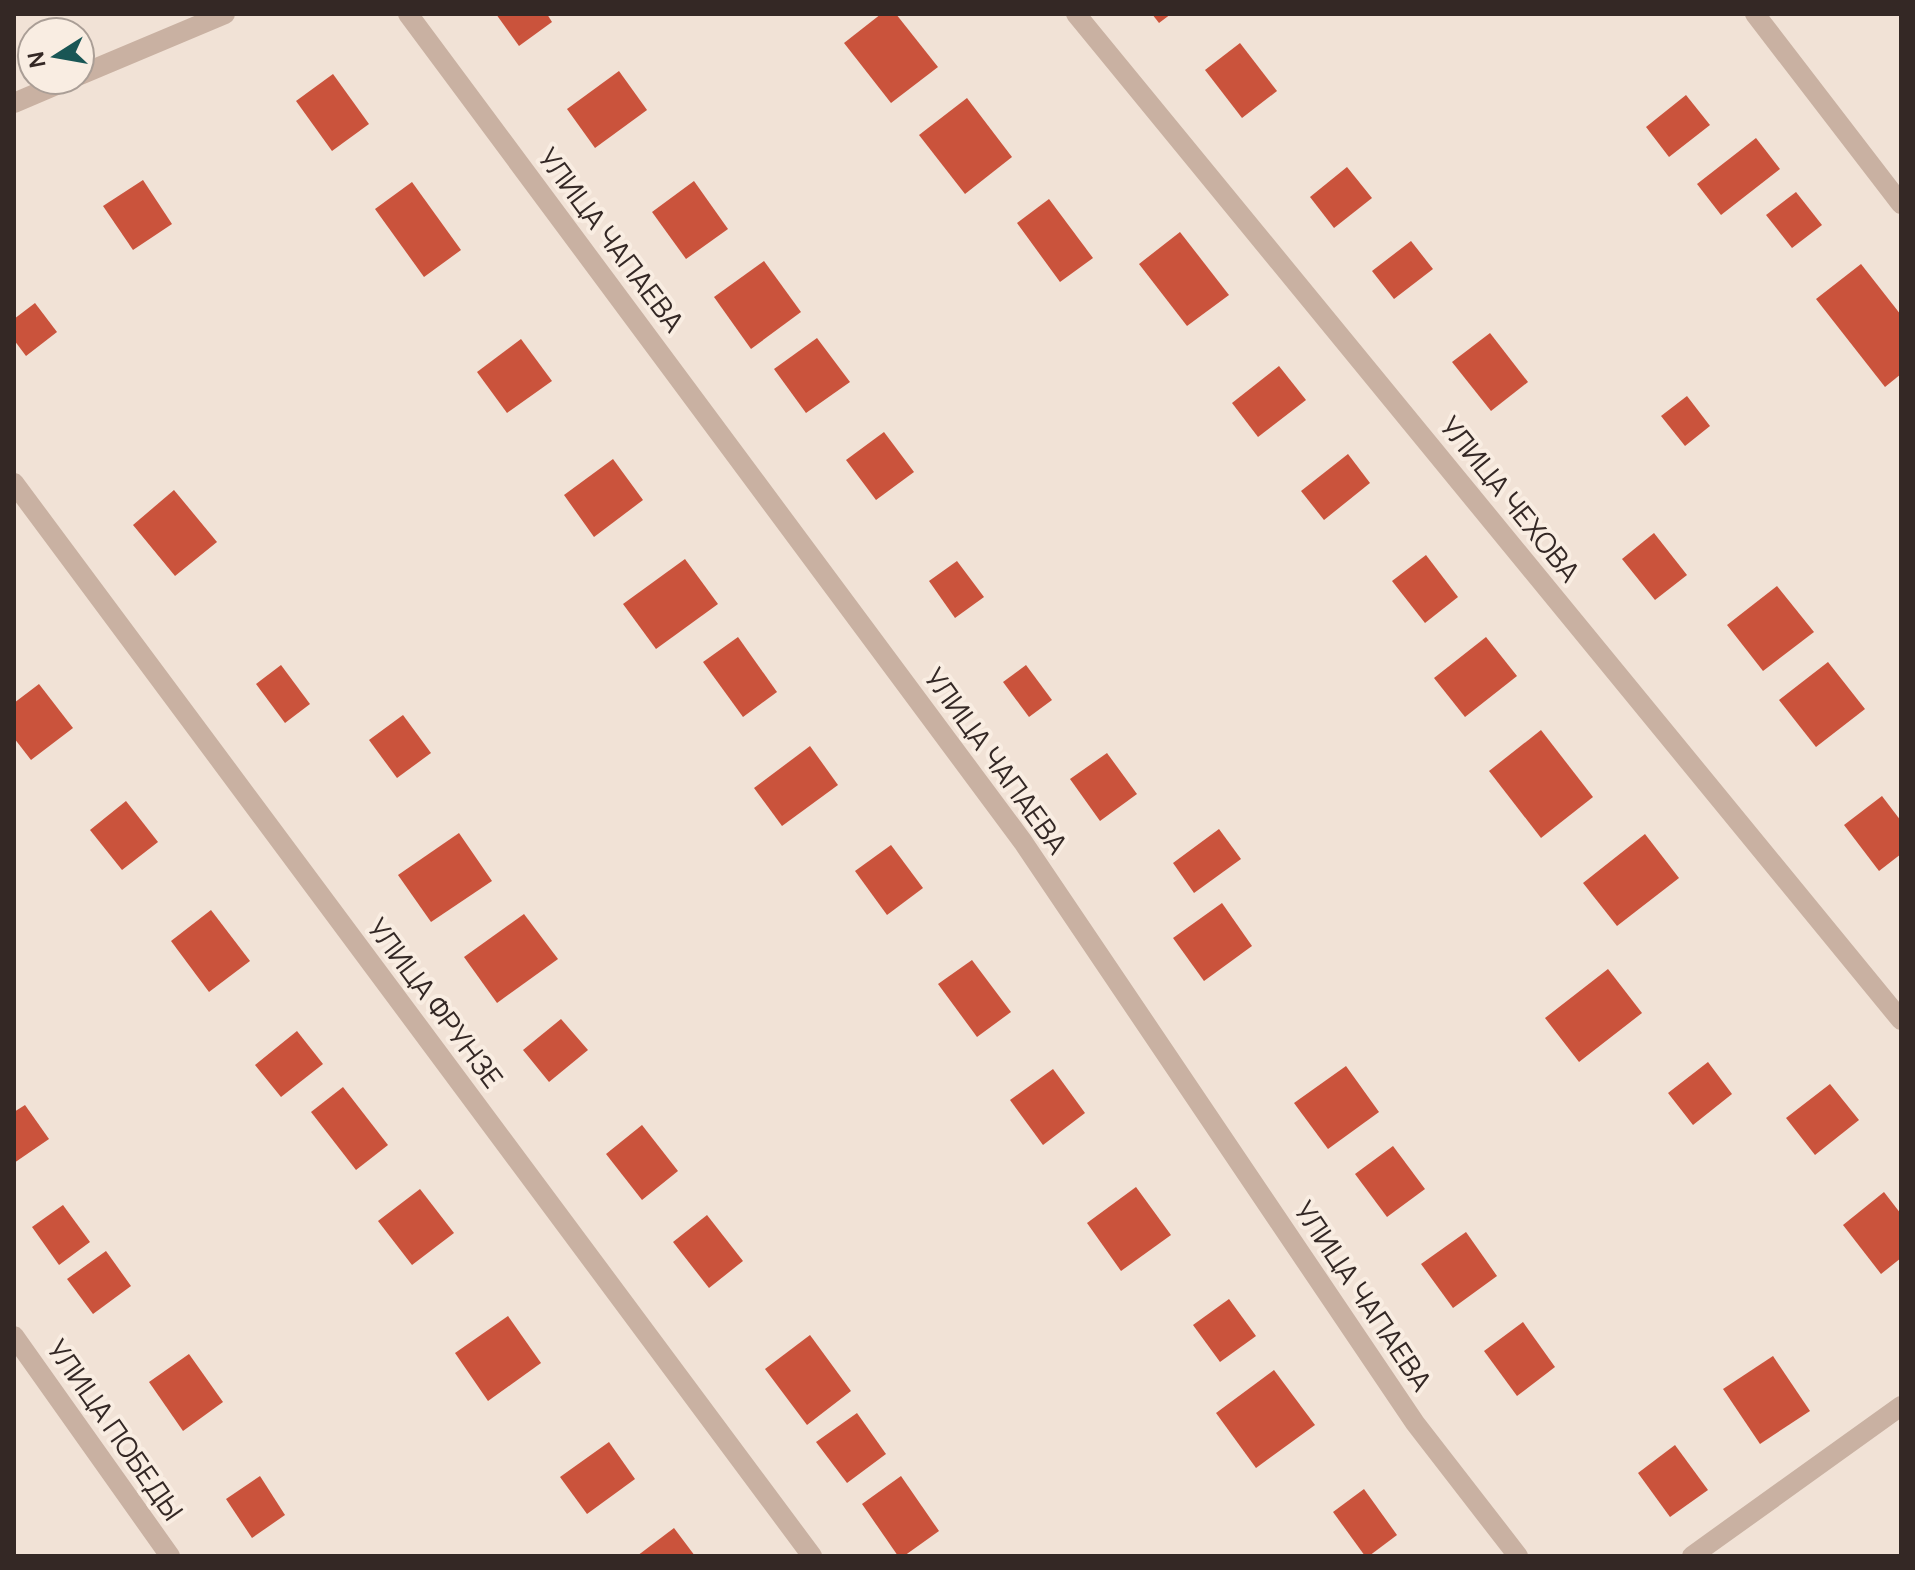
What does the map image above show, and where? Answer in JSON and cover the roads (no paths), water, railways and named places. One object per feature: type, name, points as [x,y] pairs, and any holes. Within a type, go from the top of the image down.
[{"type":"street","points":[[96,68],[225,14]]},
{"type":"street","name":"УЛИЦА ЧАПАЕВА","points":[[408,14],[1023,842],[1415,1423],[1518,1556]]},
{"type":"street","name":"УЛИЦА ЧЕХОВА","points":[[1076,14],[1901,1020]]},
{"type":"street","points":[[1755,14],[1901,204]]},
{"type":"street","name":"УЛИЦА ФРУНЗЕ","points":[[14,483],[812,1556]]},
{"type":"street","name":"УЛИЦА ПОБЕДЫ","points":[[14,1336],[170,1556]]},
{"type":"street","points":[[1692,1556],[1901,1406]]}]
